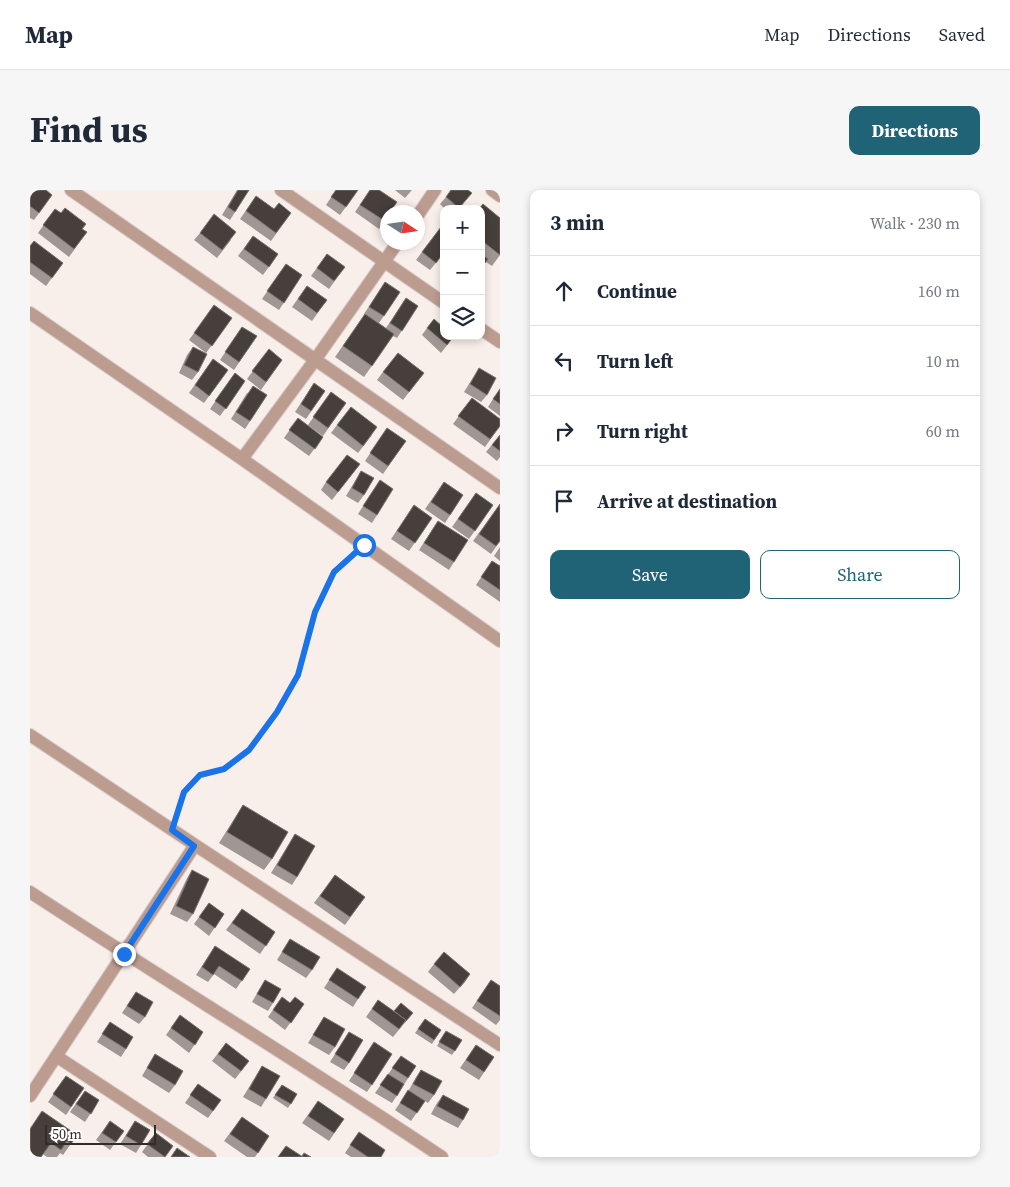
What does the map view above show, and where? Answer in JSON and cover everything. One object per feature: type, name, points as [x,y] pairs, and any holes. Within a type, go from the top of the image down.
[{"type":"street","points":[[71,190],[500,488]]},
{"type":"street","points":[[281,190],[440,300]]},
{"type":"street","points":[[425,205],[435,190]]},
{"type":"street","points":[[492,190],[500,196]]},
{"type":"street","points":[[242,460],[392,250]]},
{"type":"street","points":[[30,313],[500,641]]},
{"type":"street","points":[[485,332],[500,342]]},
{"type":"street","points":[[30,734],[194,846],[500,1045]]},
{"type":"street","points":[[30,1096],[194,846]]},
{"type":"street","points":[[30,892],[124,954],[371,1109],[442,1157]]},
{"type":"street","points":[[56,1056],[210,1157]]},
{"type":"path","points":[[172,830],[184,792],[200,775],[224,769],[249,750],[277,712],[298,675],[315,612],[334,572],[364,545]]},
{"type":"building","points":[[30,190],[46,190],[52,195],[39,213],[30,206]]},
{"type":"building","points":[[238,190],[249,190],[235,212],[228,207]]},
{"type":"building","points":[[336,190],[358,190],[346,207],[331,197]]},
{"type":"building","points":[[370,190],[379,190],[397,202],[395,205],[380,205],[380,218],[360,205]]},
{"type":"building","points":[[451,190],[468,190],[472,193],[462,205],[455,205],[446,197]]},
{"type":"building","points":[[256,196],[274,209],[279,203],[291,213],[276,233],[246,211]]},
{"type":"building","points":[[485,206],[500,218],[500,255],[485,243]]},
{"type":"building","points":[[65,208],[86,224],[82,229],[87,232],[74,249],[43,225],[55,209],[61,213]]},
{"type":"building","points":[[214,214],[236,232],[222,250],[200,233]]},
{"type":"building","points":[[440,228],[440,258],[436,263],[422,252]]},
{"type":"building","points":[[253,236],[278,254],[269,267],[244,249]]},
{"type":"building","points":[[34,241],[63,263],[52,278],[30,262],[30,246]]},
{"type":"building","points":[[327,254],[345,267],[334,281],[317,268]]},
{"type":"building","points":[[286,264],[302,275],[284,303],[267,291]]},
{"type":"building","points":[[385,282],[400,292],[384,316],[369,307]]},
{"type":"building","points":[[307,286],[327,300],[317,313],[298,299]]},
{"type":"building","points":[[406,298],[418,306],[402,331],[390,323]]},
{"type":"building","points":[[214,305],[232,318],[212,346],[194,333]]},
{"type":"building","points":[[365,314],[394,334],[372,366],[343,346]]},
{"type":"building","points":[[434,319],[440,324],[440,339],[427,328]]},
{"type":"building","points":[[242,327],[257,336],[239,362],[225,352]]},
{"type":"building","points":[[441,340],[451,340],[447,345]]},
{"type":"building","points":[[193,347],[207,354],[198,372],[184,365]]},
{"type":"building","points":[[269,349],[282,360],[266,382],[252,371]]},
{"type":"building","points":[[398,353],[424,373],[409,392],[383,372]]},
{"type":"building","points":[[213,359],[228,370],[209,396],[195,385]]},
{"type":"building","points":[[479,368],[496,378],[487,395],[470,384]]},
{"type":"building","points":[[235,373],[245,381],[226,409],[215,401]]},
{"type":"building","points":[[314,383],[325,391],[311,411],[301,404]]},
{"type":"building","points":[[253,386],[267,395],[250,421],[236,412]]},
{"type":"building","points":[[500,389],[500,404],[493,399]]},
{"type":"building","points":[[331,392],[346,403],[328,428],[313,417]]},
{"type":"building","points":[[472,398],[500,419],[500,426],[490,439],[458,416]]},
{"type":"building","points":[[351,407],[377,427],[363,446],[337,425]]},
{"type":"building","points":[[298,418],[323,437],[315,449],[289,430]]},
{"type":"building","points":[[387,428],[406,441],[388,466],[370,453]]},
{"type":"building","points":[[500,435],[500,451],[492,445]]},
{"type":"building","points":[[347,455],[360,464],[338,492],[326,482]]},
{"type":"building","points":[[361,471],[374,478],[364,495],[352,488]]},
{"type":"building","points":[[380,480],[393,489],[377,515],[363,506]]},
{"type":"building","points":[[444,482],[463,495],[450,515],[431,502]]},
{"type":"building","points":[[476,493],[493,505],[475,531],[458,519]]},
{"type":"building","points":[[500,504],[500,541],[496,546],[479,534]]},
{"type":"building","points":[[414,505],[432,518],[415,543],[397,531]]},
{"type":"building","points":[[438,521],[468,540],[454,562],[424,543]]},
{"type":"building","points":[[492,561],[500,566],[500,590],[481,577]]},
{"type":"building","points":[[243,805],[288,832],[272,859],[227,832]]},
{"type":"building","points":[[295,834],[315,846],[297,877],[277,865]]},
{"type":"building","points":[[192,870],[209,879],[193,914],[176,906]]},
{"type":"building","points":[[335,875],[365,897],[350,917],[320,896]]},
{"type":"building","points":[[209,903],[224,914],[215,928],[199,917]]},
{"type":"building","points":[[242,909],[275,932],[266,946],[232,923]]},
{"type":"building","points":[[290,939],[320,957],[312,970],[282,952]]},
{"type":"building","points":[[215,946],[250,969],[242,981],[219,966],[213,975],[202,967]]},
{"type":"building","points":[[444,952],[470,974],[460,987],[434,964]]},
{"type":"building","points":[[337,968],[366,987],[358,999],[329,980]]},
{"type":"building","points":[[265,980],[281,989],[273,1003],[257,994]]},
{"type":"building","points":[[491,980],[500,986],[500,1016],[477,1001]]},
{"type":"building","points":[[136,992],[153,1002],[145,1017],[127,1006]]},
{"type":"building","points":[[282,997],[290,1003],[295,997],[304,1004],[291,1023],[273,1010]]},
{"type":"building","points":[[378,1000],[406,1020],[399,1029],[372,1009]]},
{"type":"building","points":[[401,1003],[413,1013],[405,1022],[406,1020],[394,1011]]},
{"type":"building","points":[[180,1015],[203,1032],[195,1045],[171,1028]]},
{"type":"building","points":[[324,1017],[345,1029],[335,1047],[313,1035]]},
{"type":"building","points":[[425,1019],[441,1030],[434,1040],[418,1029]]},
{"type":"building","points":[[110,1022],[133,1037],[126,1049],[102,1034]]},
{"type":"building","points":[[446,1031],[462,1040],[455,1051],[439,1042]]},
{"type":"building","points":[[349,1032],[363,1040],[349,1063],[335,1054]]},
{"type":"building","points":[[374,1042],[392,1054],[372,1085],[354,1073]]},
{"type":"building","points":[[226,1043],[249,1061],[241,1071],[218,1054]]},
{"type":"building","points":[[476,1045],[494,1057],[484,1072],[466,1060]]},
{"type":"building","points":[[155,1054],[183,1071],[175,1085],[147,1068]]},
{"type":"building","points":[[401,1056],[416,1066],[408,1078],[392,1068]]},
{"type":"building","points":[[262,1066],[280,1076],[266,1099],[249,1089]]},
{"type":"building","points":[[421,1070],[442,1081],[434,1095],[413,1084]]},
{"type":"building","points":[[388,1074],[404,1084],[397,1096],[380,1085]]},
{"type":"building","points":[[66,1076],[84,1088],[71,1107],[53,1094]]},
{"type":"building","points":[[198,1084],[221,1100],[213,1111],[190,1095]]},
{"type":"building","points":[[282,1085],[297,1094],[291,1104],[275,1095]]},
{"type":"building","points":[[408,1090],[425,1101],[417,1113],[400,1103]]},
{"type":"building","points":[[85,1091],[99,1100],[91,1114],[76,1104]]},
{"type":"building","points":[[443,1095],[469,1109],[463,1120],[437,1106]]},
{"type":"building","points":[[318,1101],[344,1119],[334,1133],[308,1116]]},
{"type":"building","points":[[42,1111],[77,1135],[71,1144],[67,1141],[61,1150],[51,1143],[41,1157],[30,1157],[30,1129]]},
{"type":"building","points":[[242,1117],[269,1136],[258,1153],[230,1134]]},
{"type":"building","points":[[110,1121],[124,1131],[116,1142],[102,1133]]},
{"type":"building","points":[[135,1121],[150,1130],[141,1145],[126,1136]]},
{"type":"building","points":[[359,1132],[385,1150],[381,1157],[368,1157],[350,1145]]},
{"type":"building","points":[[156,1133],[173,1146],[165,1157],[147,1144]]},
{"type":"building","points":[[286,1146],[303,1157],[278,1157]]},
{"type":"building","points":[[177,1148],[190,1157],[171,1157]]},
{"type":"building","points":[[304,1153],[311,1157],[303,1157]]},
{"type":"route","points":[[124,954],[194,846],[172,830],[184,792],[200,775],[224,769],[249,750],[277,712],[298,675],[315,612],[334,572],[364,545]]}]
